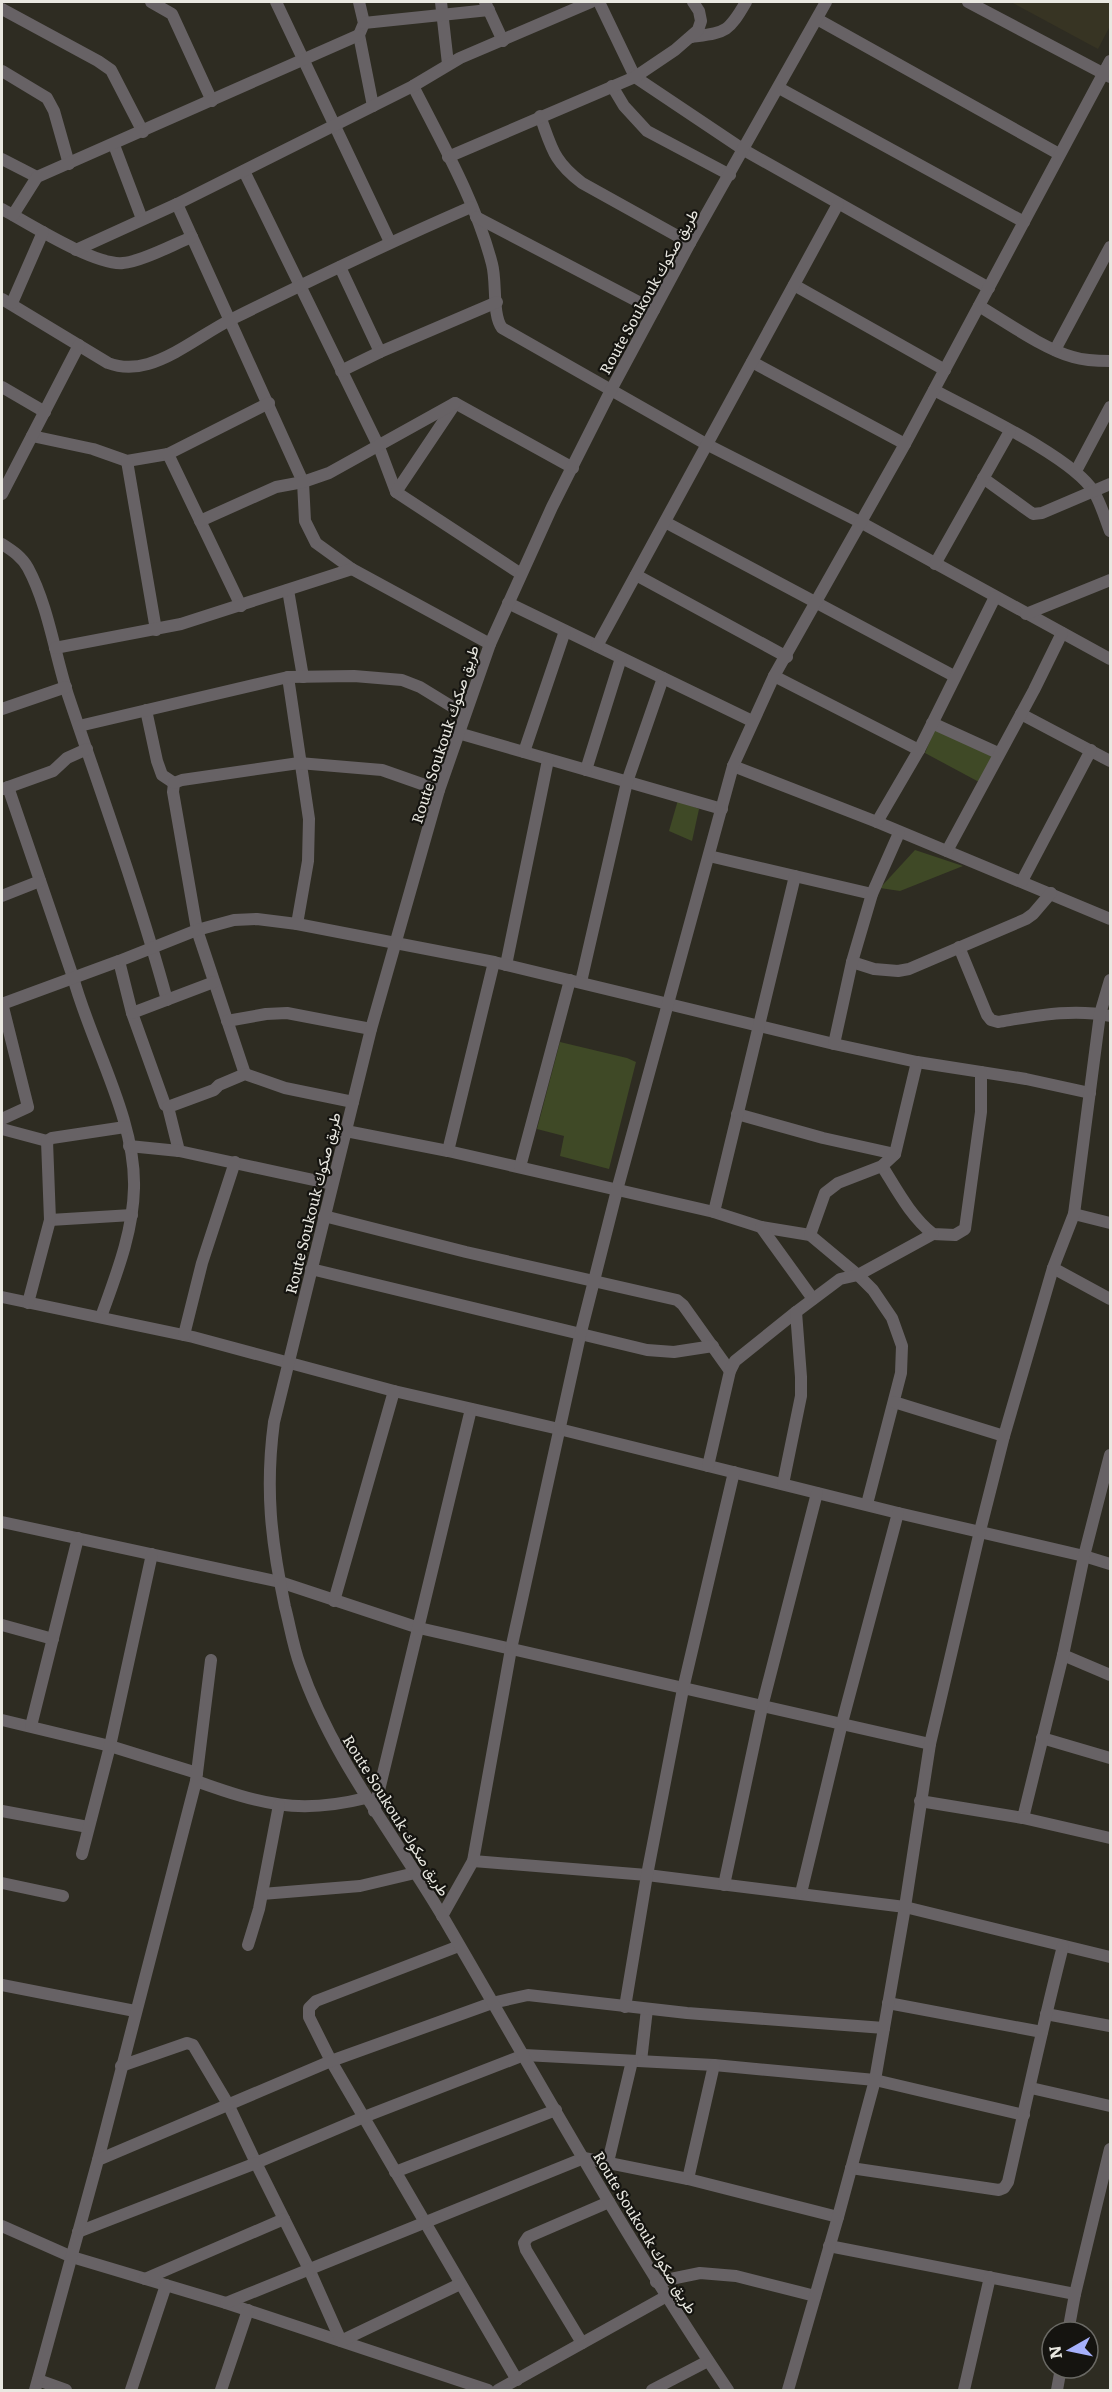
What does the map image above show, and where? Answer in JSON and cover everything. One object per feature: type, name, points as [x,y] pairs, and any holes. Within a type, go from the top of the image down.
[{"type":"street","points":[[151,2],[167,5],[178,24],[212,100]]},
{"type":"street","points":[[276,2],[390,242]]},
{"type":"street","points":[[359,2],[373,106]]},
{"type":"street","points":[[76,250],[244,171],[413,86],[448,64],[591,2]]},
{"type":"street","points":[[599,2],[635,77],[744,150],[989,288]]},
{"type":"street","points":[[448,157],[635,77],[692,37],[698,30],[701,21],[699,11],[693,2]]},
{"type":"street","points":[[692,37],[731,27],[746,2]]},
{"type":"street","name":"Route Soukouk طريق صكوك","points":[[728,2391],[665,2297],[442,1916],[366,1798],[326,1727],[300,1666],[280,1582],[268,1500],[269,1461],[274,1422],[288,1362],[371,1029],[439,790],[490,644],[521,574],[611,390],[690,243],[826,2]]},
{"type":"street","points":[[968,2],[1107,76]]},
{"type":"street","points":[[13,215],[37,177],[304,61],[361,29],[441,8],[487,6],[503,41]]},
{"type":"street","points":[[441,8],[448,64]]},
{"type":"street","points":[[3,14],[98,61],[111,70],[143,132]]},
{"type":"street","points":[[817,19],[1059,154]]},
{"type":"street","points":[[442,1916],[472,1861],[511,1649],[580,1336],[617,1190],[733,766],[774,676],[905,444],[1059,154],[1107,76],[1110,61]]},
{"type":"street","points":[[2,71],[47,98],[54,111],[69,164]]},
{"type":"street","points":[[413,86],[473,212],[493,265],[499,323],[502,328],[706,444],[861,523],[1110,659]]},
{"type":"street","points":[[612,86],[624,106],[647,131],[730,175]]},
{"type":"street","points":[[778,88],[1024,222]]},
{"type":"street","points":[[540,116],[555,155],[567,172],[582,183],[690,243]]},
{"type":"street","points":[[114,145],[142,219]]},
{"type":"street","points":[[2,159],[37,177]]},
{"type":"street","points":[[244,171],[379,447],[396,492],[521,574]]},
{"type":"street","points":[[177,204],[303,482],[305,521],[312,538],[352,569],[490,644]]},
{"type":"street","points":[[597,646],[838,204]]},
{"type":"street","points":[[2,208],[76,250],[115,263],[123,263],[192,237]]},
{"type":"street","points":[[43,232],[7,301],[117,367],[133,367],[164,357],[230,320],[390,242],[473,212],[654,310]]},
{"type":"street","points":[[1055,350],[1110,247]]},
{"type":"street","points":[[340,267],[380,352]]},
{"type":"street","points":[[794,285],[945,370]]},
{"type":"street","points":[[341,372],[380,352],[497,302]]},
{"type":"street","points":[[979,306],[1055,350],[1090,361],[1110,361]]},
{"type":"street","points":[[2,494],[5,479],[32,436],[80,345]]},
{"type":"street","points":[[752,362],[905,444]]},
{"type":"street","points":[[2,387],[45,412]]},
{"type":"street","points":[[934,390],[1010,431],[1076,471],[1093,492],[1110,531]]},
{"type":"street","points":[[32,436],[93,449],[127,461],[168,454],[269,403]]},
{"type":"street","points":[[200,521],[276,487],[303,482],[329,473],[455,403]]},
{"type":"street","points":[[455,403],[573,468]]},
{"type":"street","points":[[396,492],[455,403]]},
{"type":"street","points":[[1076,471],[1110,407]]},
{"type":"street","points":[[935,564],[1010,431]]},
{"type":"street","points":[[168,454],[241,606]]},
{"type":"street","points":[[127,461],[156,630]]},
{"type":"street","points":[[983,478],[1033,514],[1110,484]]},
{"type":"street","points":[[665,522],[954,676]]},
{"type":"street","points":[[2,544],[15,552],[29,570],[153,947],[167,1000]]},
{"type":"street","points":[[56,648],[156,630],[241,606],[352,569]]},
{"type":"street","points":[[636,575],[786,657]]},
{"type":"street","points":[[1026,614],[1110,580]]},
{"type":"street","points":[[288,590],[303,677]]},
{"type":"street","points":[[877,822],[919,750],[995,597]]},
{"type":"street","points":[[508,603],[752,721]]},
{"type":"street","points":[[524,752],[565,631]]},
{"type":"street","points":[[947,851],[1062,633]]},
{"type":"street","points":[[586,770],[621,658]]},
{"type":"street","points":[[79,726],[288,677],[354,676],[402,680],[420,687],[464,714]]},
{"type":"street","points":[[774,676],[919,750]]},
{"type":"street","points":[[288,677],[310,833],[308,861],[297,924]]},
{"type":"street","points":[[520,1167],[575,981],[627,782],[663,678]]},
{"type":"street","points":[[2,709],[66,687]]},
{"type":"street","points":[[147,710],[162,775],[174,783]]},
{"type":"street","points":[[1021,714],[1110,762]]},
{"type":"street","points":[[932,723],[998,753]]},
{"type":"street","points":[[458,733],[722,808]]},
{"type":"street","points":[[87,749],[67,758],[53,771],[5,788],[126,1127],[134,1186],[132,1215],[126,1245],[102,1317]]},
{"type":"street","points":[[1022,881],[1091,750]]},
{"type":"street","points":[[448,1151],[500,964],[548,760]]},
{"type":"street","points":[[174,783],[299,763],[382,770],[439,790]]},
{"type":"street","points":[[733,766],[877,822],[1110,919]]},
{"type":"street","points":[[174,783],[172,792],[196,930],[245,1074]]},
{"type":"street","points":[[834,1044],[852,962],[872,894],[899,832]]},
{"type":"street","points":[[709,856],[872,894]]},
{"type":"street","points":[[714,1212],[795,876]]},
{"type":"street","points":[[2,896],[40,881]]},
{"type":"street","points":[[852,962],[873,969],[898,971],[917,967],[1026,919],[1051,893]]},
{"type":"street","points":[[2,1119],[28,1107],[2,1004],[196,930],[234,920],[257,919],[297,924],[500,964],[834,1044],[917,1062],[1026,1079],[1090,1093]]},
{"type":"street","points":[[959,947],[991,1020],[998,1022],[1052,1013],[1105,1015]]},
{"type":"street","points":[[119,961],[132,1013],[165,1105],[168,1107],[179,1151]]},
{"type":"street","points":[[788,2391],[875,2080],[930,1744],[980,1531],[1004,1436],[1053,1268],[1074,1214],[1090,1093],[1110,980]]},
{"type":"street","points":[[132,1013],[214,982]]},
{"type":"street","points":[[227,1021],[287,1013],[371,1029]]},
{"type":"street","points":[[810,1234],[825,1193],[838,1183],[882,1166],[895,1154],[917,1062]]},
{"type":"street","points":[[708,1466],[730,1371],[742,1354],[840,1280],[858,1275],[933,1234],[955,1235],[965,1229],[981,1112],[981,1072]]},
{"type":"street","points":[[168,1107],[214,1090],[219,1085],[245,1074],[285,1088],[353,1102]]},
{"type":"street","points":[[737,1114],[823,1138],[895,1154]]},
{"type":"street","points":[[2,1129],[47,1141],[52,1138],[126,1127]]},
{"type":"street","points":[[346,1131],[520,1167],[714,1212],[761,1227],[810,1234],[858,1275],[884,1305],[897,1330],[902,1346],[903,1361],[894,1402],[867,1504]]},
{"type":"street","points":[[28,1303],[50,1220],[47,1141]]},
{"type":"street","points":[[129,1146],[179,1151],[332,1184]]},
{"type":"street","points":[[184,1335],[202,1263],[235,1162]]},
{"type":"street","points":[[882,1166],[901,1192],[913,1215],[933,1234]]},
{"type":"street","points":[[1074,1214],[1110,1223]]},
{"type":"street","points":[[50,1220],[132,1215]]},
{"type":"street","points":[[324,1216],[680,1301],[730,1371]]},
{"type":"street","points":[[761,1227],[813,1299]]},
{"type":"street","points":[[1053,1268],[1110,1299]]},
{"type":"street","points":[[311,1269],[580,1336],[647,1350],[674,1352],[713,1346]]},
{"type":"street","points":[[2,1297],[184,1335],[394,1391],[559,1429],[1110,1564]]},
{"type":"street","points":[[783,1484],[801,1396],[796,1312]]},
{"type":"street","points":[[334,1600],[394,1391]]},
{"type":"street","points":[[894,1402],[1004,1436]]},
{"type":"street","points":[[374,1811],[471,1409]]},
{"type":"street","points":[[1023,1818],[1110,1455]]},
{"type":"street","points":[[625,2007],[647,1875],[683,1689],[734,1472]]},
{"type":"street","points":[[724,1884],[762,1707],[817,1492]]},
{"type":"street","points":[[801,1893],[842,1723],[898,1513]]},
{"type":"street","points":[[2,1525],[78,1538],[280,1582],[419,1628],[930,1744]]},
{"type":"street","points":[[31,1726],[78,1538]]},
{"type":"street","points":[[82,1854],[110,1746],[152,1554]]},
{"type":"street","points":[[2,1625],[53,1639]]},
{"type":"street","points":[[1063,1655],[1110,1675]]},
{"type":"street","points":[[66,2391],[37,2385],[197,1777],[211,1660]]},
{"type":"street","points":[[2,1720],[110,1746],[197,1777],[237,1796],[279,1805],[320,1807],[366,1798]]},
{"type":"street","points":[[1042,1738],[1110,1758]]},
{"type":"street","points":[[920,1801],[1023,1818],[1110,1838]]},
{"type":"street","points":[[248,1945],[262,1894],[279,1805]]},
{"type":"street","points":[[2,1811],[88,1827]]},
{"type":"street","points":[[472,1861],[647,1875],[905,1907],[1110,1957]]},
{"type":"street","points":[[262,1894],[360,1886],[415,1873]]},
{"type":"street","points":[[2,1883],[63,1896]]},
{"type":"street","points":[[459,1946],[316,2001],[309,2008],[309,2017],[331,2061],[517,2380]]},
{"type":"street","points":[[851,2168],[999,2190],[1004,2188],[1008,2182],[1031,2088],[1063,1946]]},
{"type":"street","points":[[2,1985],[135,2011]]},
{"type":"street","points":[[98,2160],[331,2061],[492,2003],[528,1995],[625,2007],[884,2028]]},
{"type":"street","points":[[888,2003],[1042,2032]]},
{"type":"street","points":[[608,2162],[637,2061],[647,2009]]},
{"type":"street","points":[[1046,2014],[1110,2026]]},
{"type":"street","points":[[121,2067],[187,2043],[193,2044],[228,2104],[309,2269],[340,2341]]},
{"type":"street","points":[[78,2232],[524,2055],[714,2065],[875,2080],[1024,2115]]},
{"type":"street","points":[[688,2179],[714,2065]]},
{"type":"street","points":[[1031,2088],[1110,2106]]},
{"type":"street","points":[[396,2172],[556,2110]]},
{"type":"street","points":[[1070,2320],[1110,2149]]},
{"type":"street","points":[[226,2303],[584,2158],[688,2179],[838,2217]]},
{"type":"street","points":[[582,2343],[524,2243],[528,2237],[609,2202]]},
{"type":"street","points":[[145,2279],[284,2219]]},
{"type":"street","points":[[2,2226],[72,2257],[248,2310],[488,2391]]},
{"type":"street","points":[[829,2246],[1075,2294]]},
{"type":"street","points":[[656,2282],[700,2273],[736,2276],[815,2296]]},
{"type":"street","points":[[964,2391],[990,2277]]},
{"type":"street","points":[[340,2341],[460,2284]]},
{"type":"street","points":[[131,2391],[166,2285]]},
{"type":"street","points":[[498,2391],[665,2297]]},
{"type":"street","points":[[221,2391],[248,2310]]},
{"type":"street","points":[[652,2391],[708,2361]]},
{"type":"shaded area","points":[[1011,2],[1110,2],[1110,26],[1098,49]]},
{"type":"green space","points":[[935,729],[993,754],[979,782],[925,753]]},
{"type":"green space","points":[[678,800],[699,809],[692,841],[669,831]]},
{"type":"green space","points":[[915,850],[963,866],[900,891],[880,888]]},
{"type":"green space","points":[[560,1042],[636,1062],[609,1169],[560,1156],[564,1136],[537,1129]]}]
